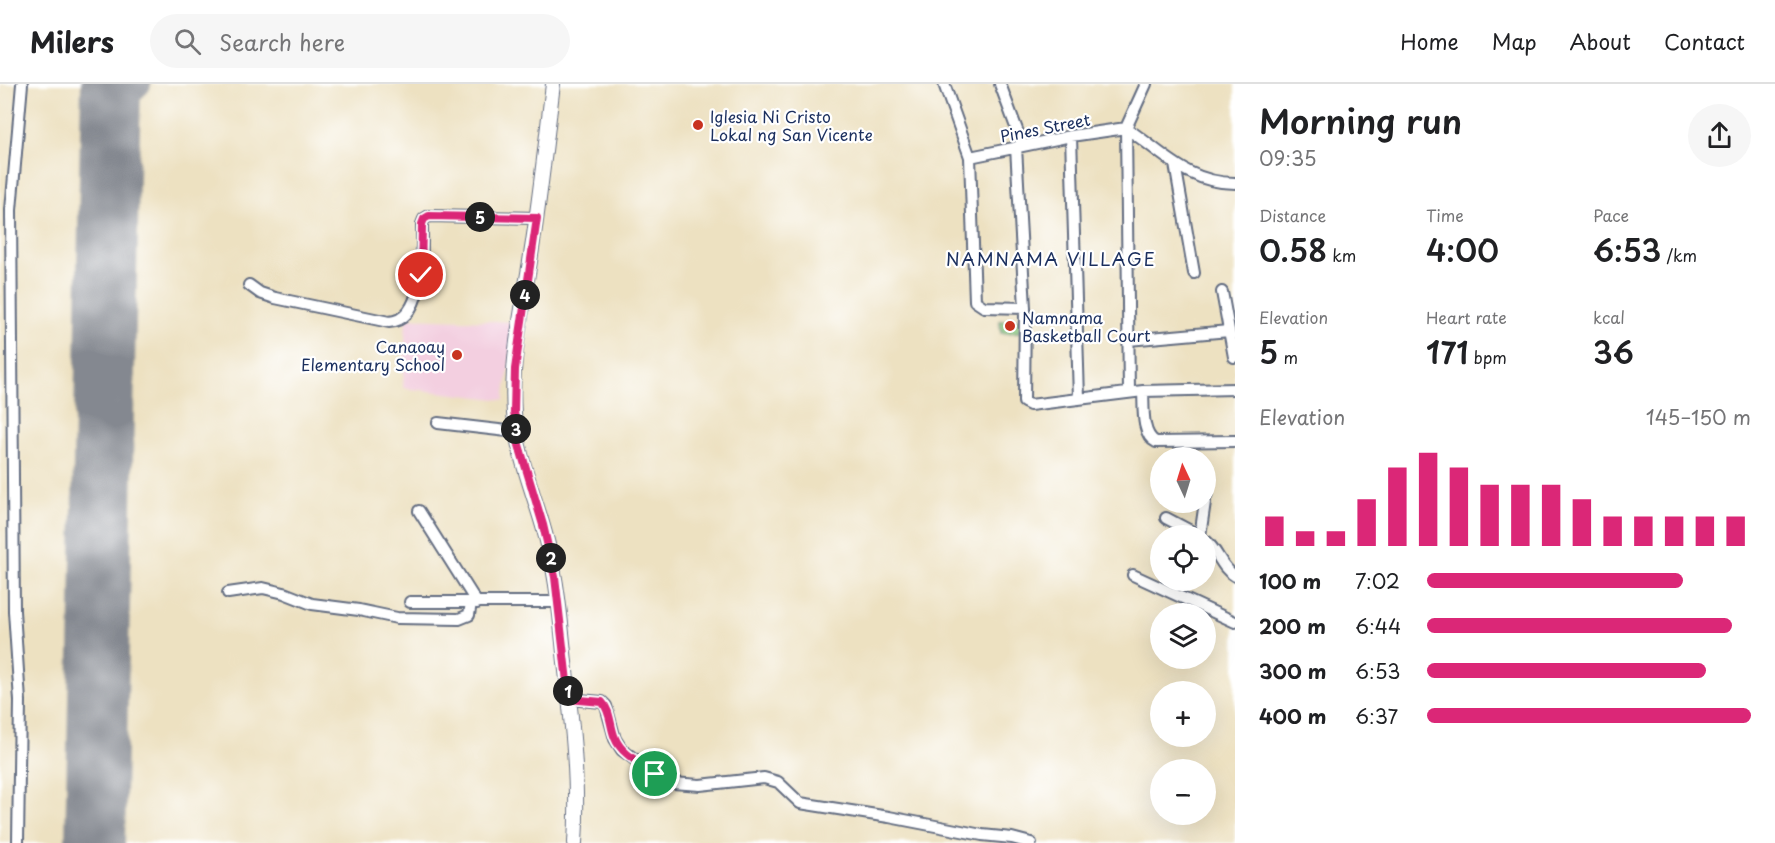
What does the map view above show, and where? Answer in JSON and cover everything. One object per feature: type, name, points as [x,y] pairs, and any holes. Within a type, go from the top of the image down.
[{"type":"street","points":[[18,843],[20,700],[14,611],[6,210],[22,84]]},
{"type":"street","points":[[553,84],[537,218],[515,369],[514,412],[516,432],[550,552],[558,602],[573,731],[577,814],[574,843]]},
{"type":"street","points":[[944,84],[970,157],[975,301],[984,307],[1025,308]]},
{"type":"street","points":[[1000,84],[1019,147],[1025,308],[1024,402],[1030,405],[1129,392],[1235,388]]},
{"type":"street","points":[[1129,392],[1126,128],[1146,84]]},
{"type":"street","points":[[1126,128],[1175,164],[1196,176],[1212,182],[1235,183]]},
{"type":"street","name":"Pines Street","points":[[970,157],[1071,136],[1126,128]]},
{"type":"street","points":[[1071,136],[1079,398]]},
{"type":"street","points":[[1175,164],[1194,273]]},
{"type":"street","points":[[249,285],[260,293],[275,298],[396,322],[410,310],[420,282],[424,219],[429,216],[537,218]]},
{"type":"street","points":[[1222,292],[1234,357]]},
{"type":"street","points":[[1128,340],[1229,332]]},
{"type":"street","points":[[1143,391],[1147,434],[1152,440],[1156,442],[1235,441]]},
{"type":"street","points":[[438,423],[516,432]]},
{"type":"street","points":[[419,511],[474,603]]},
{"type":"street","points":[[1166,518],[1179,525]]},
{"type":"street","points":[[1216,552],[1227,572],[1235,576]]},
{"type":"street","points":[[1133,575],[1235,622]]},
{"type":"street","points":[[228,593],[263,588],[312,604],[397,618],[459,620],[469,615],[474,603]]},
{"type":"street","points":[[410,602],[558,602]]},
{"type":"street","points":[[569,699],[602,702],[606,706],[615,739],[622,750],[655,774],[673,783],[700,785],[764,778],[778,782],[800,803],[1031,843]]},
{"type":"shaded area","name":"Canaoay Elementary School","points":[[406,318],[516,322],[504,400],[403,388]]},
{"type":"green space","name":"Namnama Basketball Court","points":[[1020,319],[1020,332],[1001,333],[1000,321]]},
{"type":"taxiway","points":[[110,124],[117,105],[139,84]]},
{"type":"runway","points":[[95,843],[111,84]]},
{"type":"place","name":"Iglesia Ni Cristo Lokal ng San Vicente","points":[[698,125]]},
{"type":"place","name":"Namnama Basketball Court","points":[[1010,326]]},
{"type":"place","name":"Canaoay Elementary School","points":[[457,355]]},
{"type":"district","name":"NAMNAMA VILLAGE","points":[[1051,258]]},
{"type":"route","points":[[421,275],[422,224],[429,216],[537,218],[515,369],[514,412],[519,445],[543,525],[555,577],[569,699],[602,702],[606,706],[615,739],[622,750],[655,774]]}]
